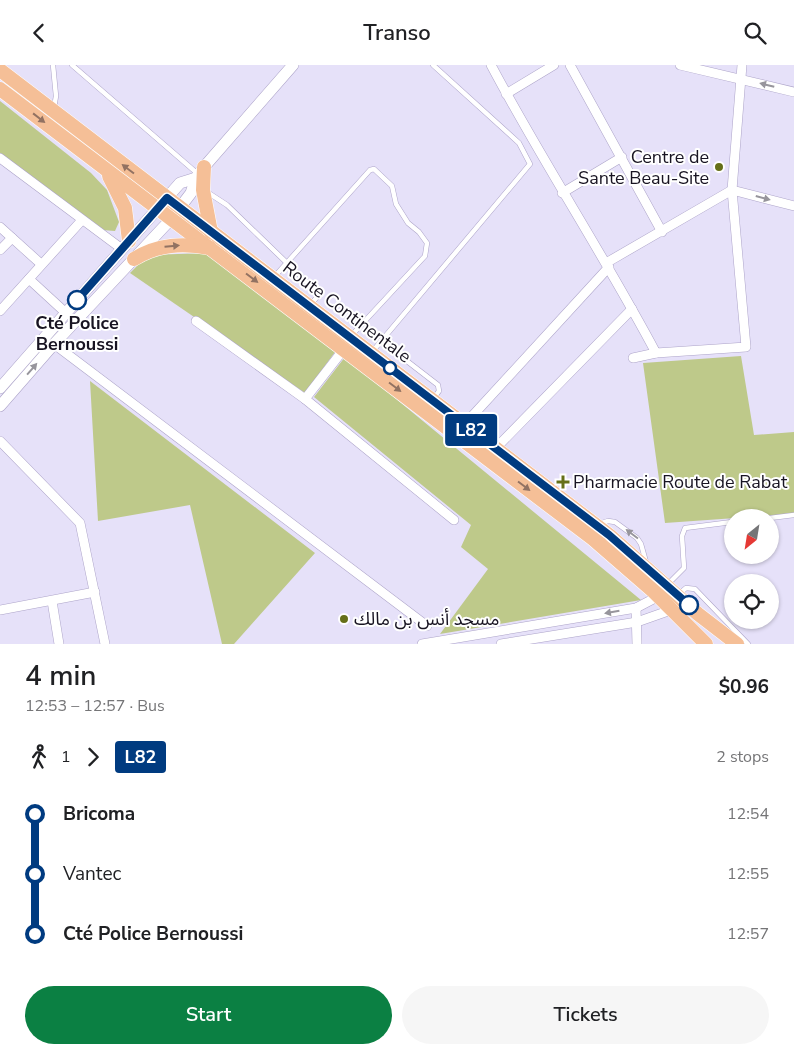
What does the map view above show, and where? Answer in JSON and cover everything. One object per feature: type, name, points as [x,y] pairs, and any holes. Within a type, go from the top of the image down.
[{"type":"main road","name":"Route Continentale","points":[[0,70],[53,111],[162,203],[211,232],[309,307],[347,343],[371,353],[596,525],[698,614],[737,644]]},
{"type":"main road","name":"Route Continentale","points":[[0,89],[104,169],[162,203]]},
{"type":"main road","points":[[104,169],[117,187],[124,203],[128,219],[126,245]]},
{"type":"main road","points":[[200,173],[211,232]]},
{"type":"main road","name":"Route Continentale","points":[[176,213],[213,249],[347,343],[593,539],[658,597],[706,644]]},
{"type":"main road","points":[[134,259],[150,249],[166,246],[190,245],[213,249]]},
{"type":"main road","name":"Route Continentale","points":[[674,613],[679,623],[696,644]]},
{"type":"main road","points":[[698,614],[725,644]]},
{"type":"street","points":[[0,406],[54,344],[176,213],[191,193],[200,173],[294,65]]},
{"type":"street","points":[[491,65],[562,193],[608,265],[656,353]]},
{"type":"street","points":[[506,94],[554,65]]},
{"type":"street","points":[[570,65],[662,232]]},
{"type":"street","points":[[680,65],[794,92]]},
{"type":"street","points":[[633,358],[656,353],[746,347],[732,190],[742,65]]},
{"type":"street","points":[[562,193],[622,157]]},
{"type":"street","points":[[0,158],[82,220],[126,245]]},
{"type":"street","points":[[0,388],[180,183],[200,173]]},
{"type":"street","points":[[464,425],[608,265],[732,190],[794,206]]},
{"type":"street","points":[[0,311],[82,220]]},
{"type":"street","points":[[0,227],[41,264]]},
{"type":"street","points":[[0,250],[12,238]]},
{"type":"street","points":[[28,279],[66,313]]},
{"type":"street","points":[[495,449],[632,309]]},
{"type":"street","points":[[196,321],[305,399],[454,520]]},
{"type":"street","points":[[305,399],[347,343]]},
{"type":"street","points":[[54,344],[427,626]]},
{"type":"street","points":[[0,441],[77,518],[82,527],[104,644]]},
{"type":"street","points":[[0,610],[95,592]]},
{"type":"street","points":[[422,644],[636,608],[658,597]]},
{"type":"street","points":[[52,601],[59,644]]},
{"type":"street","points":[[636,608],[637,644]]},
{"type":"street","points":[[501,644],[637,622],[674,613]]},
{"type":"lane","points":[[53,65],[56,96],[53,111]]},
{"type":"lane","points":[[72,65],[200,173]]},
{"type":"lane","points":[[371,353],[530,164],[519,143],[433,65]]},
{"type":"lane","points":[[272,279],[370,170],[374,169],[392,186],[396,204],[408,223],[419,232],[426,243],[427,249],[425,256],[347,343]]},
{"type":"lane","points":[[203,190],[227,205],[318,293],[318,296],[309,307]]},
{"type":"lane","points":[[381,341],[438,385],[439,391],[432,401]]},
{"type":"lane","points":[[779,517],[794,515]]},
{"type":"lane","points":[[666,585],[684,568],[682,537],[684,529],[724,523]]},
{"type":"lane","points":[[678,595],[686,588],[695,589],[748,644]]},
{"type":"green space","points":[[0,101],[91,173],[107,190],[119,222],[115,231],[102,230],[0,154]]},
{"type":"green space","points":[[208,253],[335,352],[305,393],[130,273],[148,255]]},
{"type":"green space","points":[[741,356],[754,435],[794,432],[794,514],[779,515],[779,509],[724,509],[724,519],[665,523],[643,363]]},
{"type":"green space","points":[[345,357],[641,600],[440,634],[488,569],[461,547],[471,525],[314,397]]},
{"type":"green space","points":[[90,381],[315,553],[234,644],[222,644],[190,505],[98,521]]},
{"type":"bus line","name":"L82","points":[[77,300],[167,198],[609,535],[689,605]]},
{"type":"place","name":"Centre de Sante Beau-Site","points":[[719,167]]},
{"type":"place","name":"Cté Police Bernoussi","points":[[77,300]]},
{"type":"place","name":"Pharmacie Route de Rabat","points":[[563,482]]},
{"type":"place","name":"مسجد أنس بن مالك","points":[[344,619]]}]
